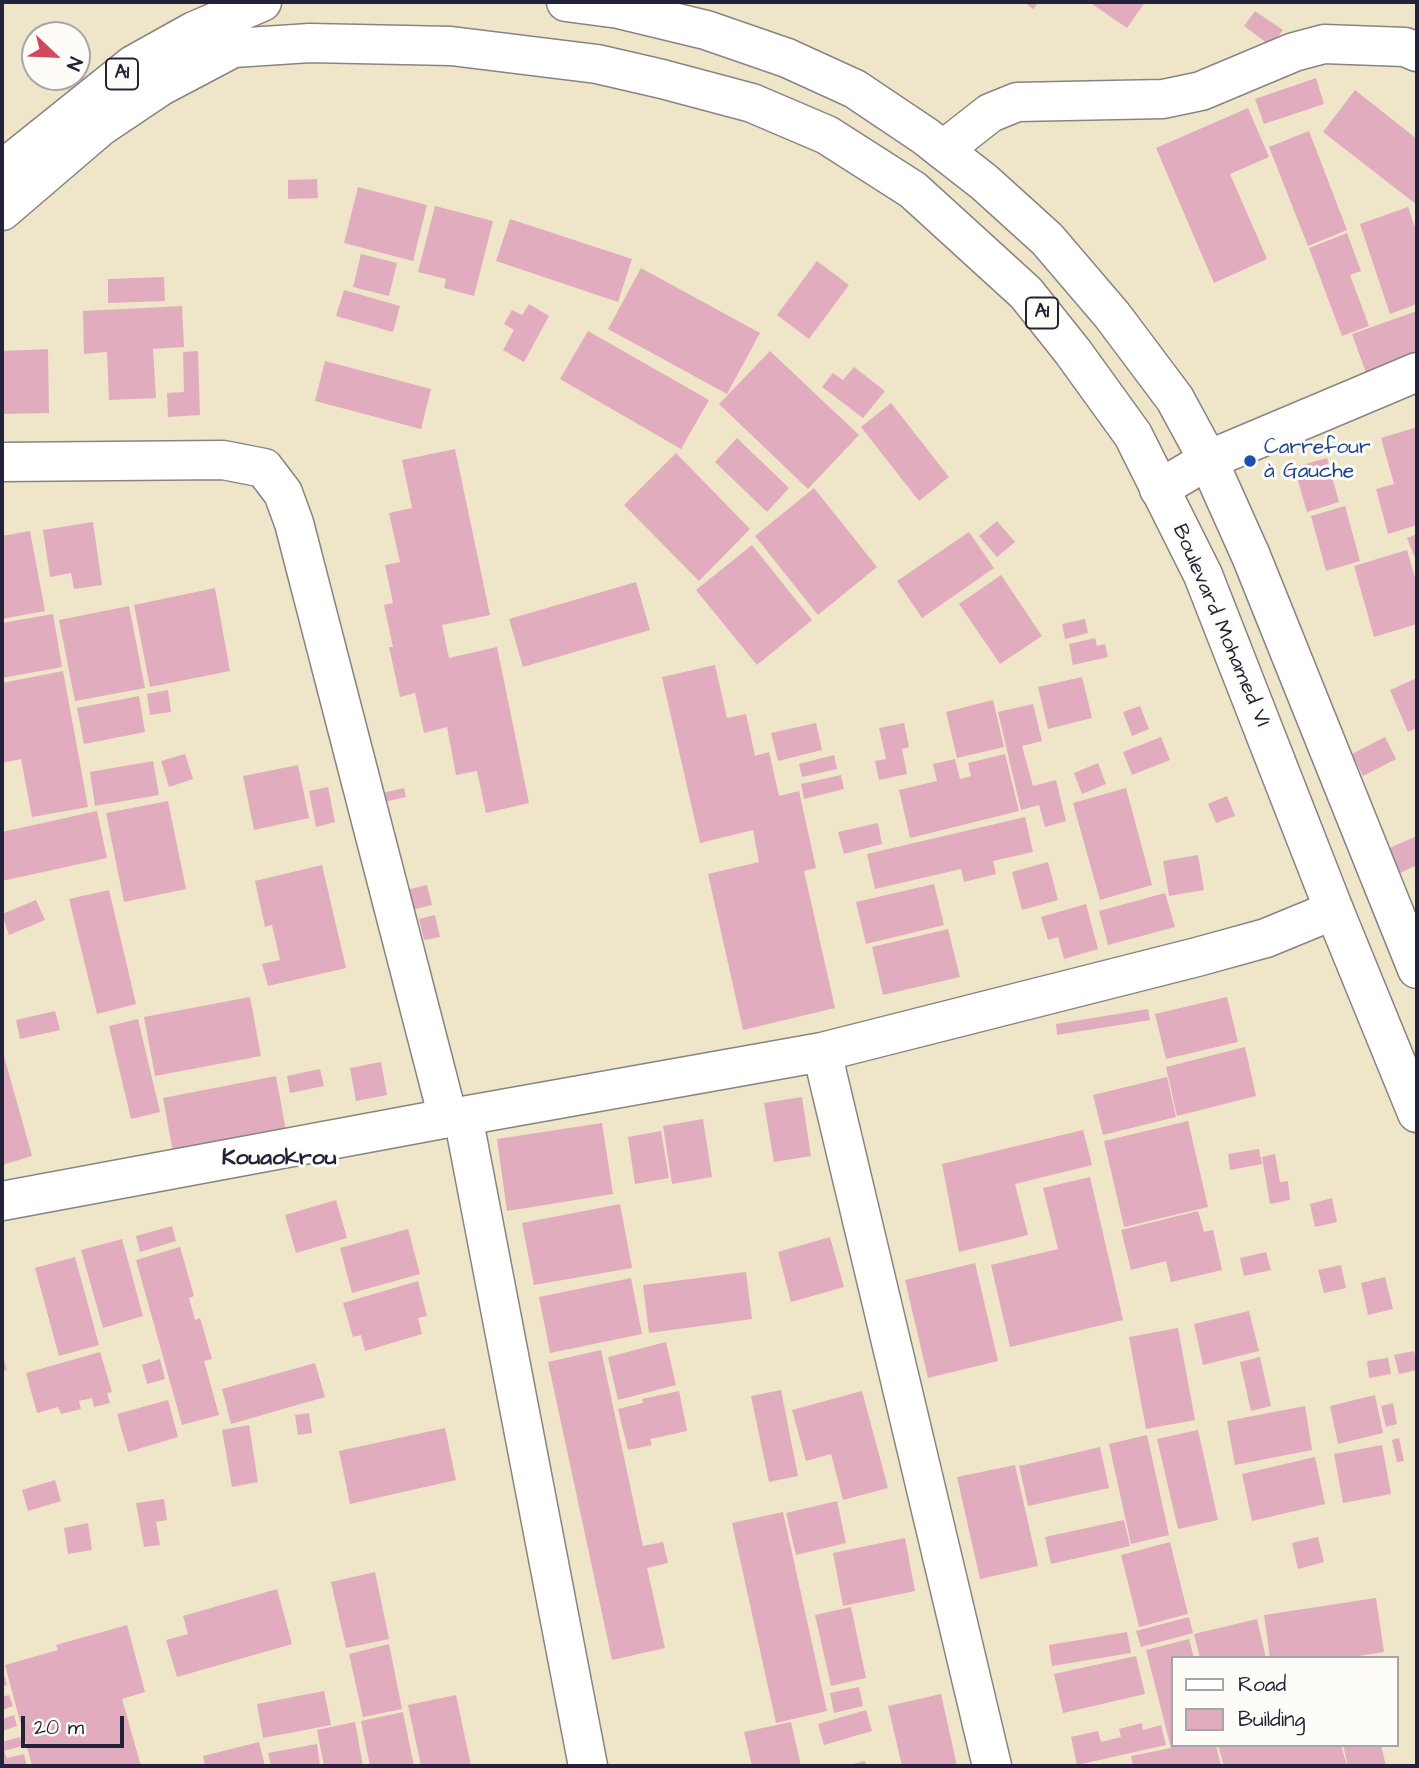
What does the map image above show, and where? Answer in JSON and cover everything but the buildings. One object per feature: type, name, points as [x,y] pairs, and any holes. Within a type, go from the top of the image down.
[{"type":"street","name":"A1","points":[[2,170],[133,65],[194,31],[262,2]]},
{"type":"street","name":"A1","points":[[566,2],[619,9],[706,30],[787,58],[855,89],[985,182],[1047,239],[1104,305],[1175,399],[1208,460],[1251,556],[1417,970]]},
{"type":"street","name":"Boulevard Mohamed VI","points":[[2,211],[100,127],[161,86],[233,48],[310,43],[451,46],[597,64],[662,79],[752,103],[827,135],[914,190],[1026,293],[1133,435],[1203,575],[1417,1113]]},
{"type":"street","points":[[943,150],[990,113],[1017,102],[1163,99],[1201,90],[1294,52],[1324,44],[1405,47],[1417,52]]},
{"type":"street","points":[[1159,489],[1208,460],[1417,372]]},
{"type":"street","points":[[2,462],[223,460],[264,468],[283,494],[294,523],[455,1117],[588,1766]]},
{"type":"street","points":[[2,1201],[822,1052],[1243,945],[1334,910]]},
{"type":"street","points":[[822,1052],[992,1766]]},
{"type":"place","name":"Carrefour à Gauche","points":[[1250,461]]},
{"type":"district","name":"Kouaokrou","points":[[279,1159]]}]
